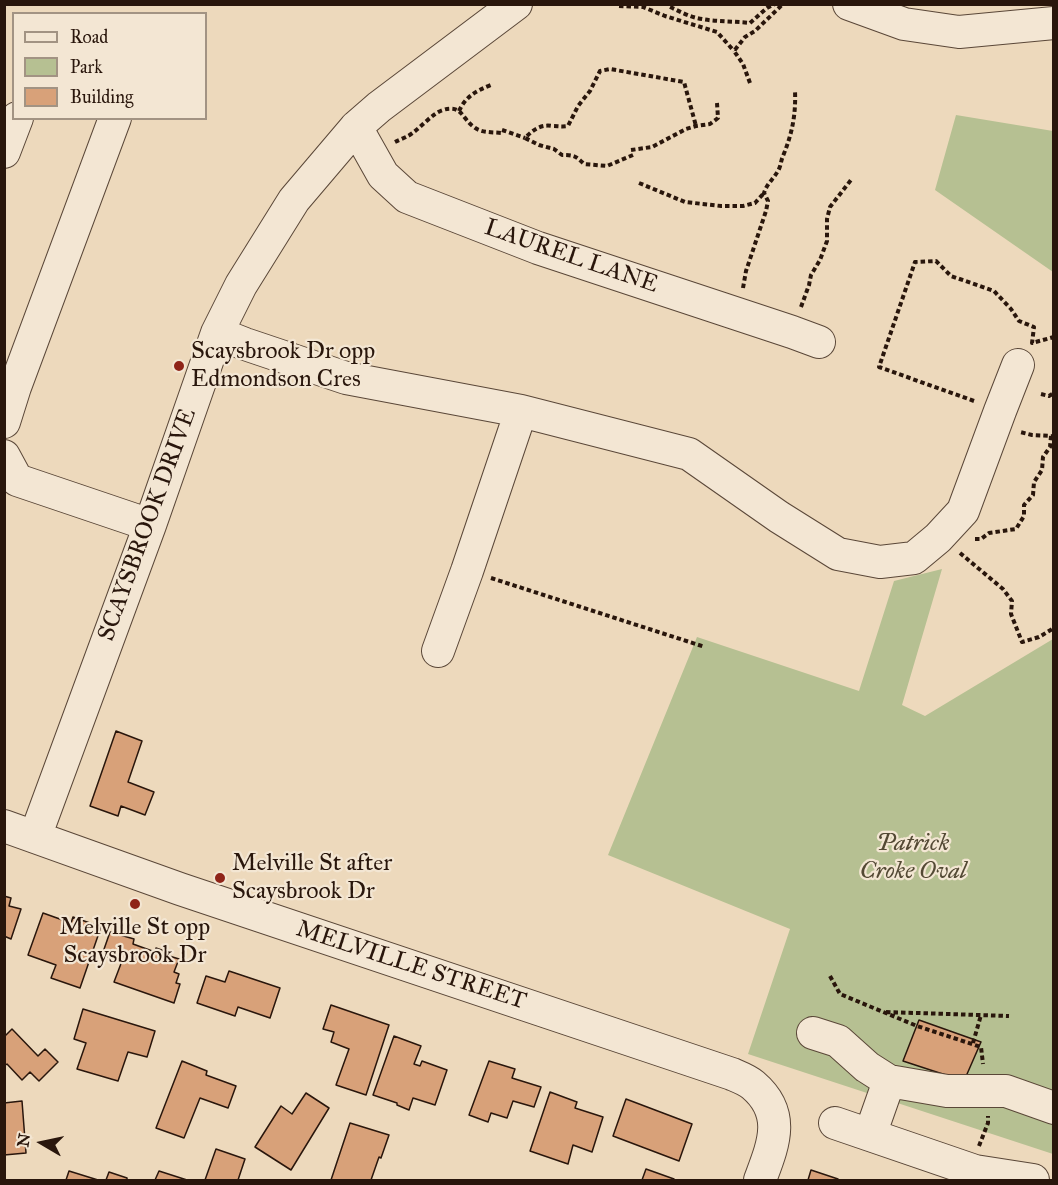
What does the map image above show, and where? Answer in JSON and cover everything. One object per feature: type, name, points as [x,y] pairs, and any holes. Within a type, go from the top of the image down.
[{"type":"street","name":"SCAYSBROOK DRIVE","points":[[36,837],[150,525],[217,333],[241,285],[294,200],[356,127],[379,107],[516,4]]},
{"type":"street","points":[[849,4],[904,24],[959,32],[1053,23]]},
{"type":"street","points":[[4,152],[16,120]]},
{"type":"street","points":[[4,422],[10,385],[114,120]]},
{"type":"street","name":"LAUREL LANE","points":[[356,127],[383,175],[407,197],[538,248],[806,337]]},
{"type":"street","points":[[217,333],[346,378],[521,411],[689,454],[779,517],[838,554],[880,562],[914,558],[938,538],[963,511],[1008,421],[1018,365]]},
{"type":"street","points":[[438,651],[521,411]]},
{"type":"street","points":[[11,468],[150,525]]},
{"type":"street","name":"MELVILLE STREET","points":[[4,826],[191,893],[732,1074],[752,1084],[764,1096],[772,1110],[775,1126],[772,1145],[760,1180]]},
{"type":"street","points":[[813,1033],[838,1041],[867,1067],[889,1082],[947,1091],[1006,1091],[1053,1108]]},
{"type":"street","points":[[870,1135],[889,1082]]},
{"type":"street","points":[[835,1123],[975,1171],[1033,1180]]},
{"type":"path","points":[[670,7],[694,17],[750,23],[775,4]]},
{"type":"path","points":[[734,51],[745,37],[755,31],[783,4]]},
{"type":"path","points":[[619,6],[643,7],[717,32],[743,64],[750,83]]},
{"type":"path","points":[[525,138],[533,130],[542,126],[568,126],[600,71],[610,69],[684,82],[696,126]]},
{"type":"path","points":[[459,111],[463,102],[470,95],[491,85]]},
{"type":"path","points":[[639,183],[685,202],[721,206],[743,206],[754,203],[764,193],[780,168],[794,126],[795,92]]},
{"type":"path","points":[[375,161],[391,145],[407,137],[443,110],[459,111],[473,127],[484,132],[502,131],[554,149],[562,155],[576,156],[584,164],[607,166],[632,153],[652,147],[686,129],[710,124],[718,118],[717,103]]},
{"type":"path","points":[[806,337],[809,285],[827,241],[827,219],[830,207],[851,180]]},
{"type":"path","points":[[731,312],[743,288],[746,271],[765,217],[768,201],[764,193]]},
{"type":"path","points":[[971,536],[976,540],[989,533],[1016,529],[1024,516],[1024,504],[1033,495],[1034,482],[1042,470],[1043,457],[1050,447],[1051,436],[1032,435],[1008,421],[879,367],[915,262],[936,261],[951,276],[994,291],[1019,321],[1034,327],[1032,343],[1053,337]]},
{"type":"path","points":[[1041,394],[1049,396],[1053,393]]},
{"type":"path","points":[[957,550],[995,582],[1012,602],[1011,614],[1022,642],[1039,637],[1053,628]]},
{"type":"path","points":[[467,571],[705,647]]},
{"type":"path","points":[[830,976],[840,994],[917,1026],[972,1043],[981,1015]]},
{"type":"path","points":[[882,1012],[1009,1016]]},
{"type":"green space","points":[[956,115],[1053,131],[1053,272],[935,190]]},
{"type":"green space","name":"Patrick Croke Oval","points":[[942,569],[902,705],[925,716],[1053,639],[1053,1154],[748,1054],[790,929],[608,855],[697,637],[859,691],[894,581]]},
{"type":"building","points":[[116,731],[142,741],[128,782],[154,792],[145,815],[121,806],[118,816],[90,806]]},
{"type":"building","points":[[4,896],[11,898],[9,906],[21,909],[11,939],[4,936]]},
{"type":"building","points":[[43,913],[71,923],[73,917],[101,927],[80,988],[51,978],[56,965],[28,955]]},
{"type":"building","points":[[110,932],[134,939],[133,944],[155,952],[156,948],[167,952],[166,955],[179,959],[174,972],[179,974],[176,983],[180,984],[174,1003],[114,982],[122,961],[102,955]]},
{"type":"building","points":[[229,971],[280,988],[270,1018],[238,1007],[235,1016],[197,1003],[206,976],[225,982]]},
{"type":"building","points":[[331,1005],[389,1025],[366,1095],[336,1085],[349,1049],[331,1042],[334,1032],[323,1029]]},
{"type":"building","points":[[83,1009],[155,1031],[147,1057],[128,1052],[118,1081],[77,1069],[86,1043],[74,1039]]},
{"type":"building","points":[[919,1020],[981,1042],[964,1081],[903,1061]]},
{"type":"building","points":[[12,1029],[38,1056],[45,1049],[58,1062],[39,1081],[30,1072],[22,1080],[7,1064],[4,1066],[4,1034],[6,1035]]},
{"type":"building","points":[[394,1036],[421,1046],[414,1064],[420,1066],[422,1061],[447,1070],[435,1105],[413,1098],[409,1110],[397,1103],[373,1095]]},
{"type":"building","points":[[182,1061],[207,1071],[206,1075],[236,1086],[228,1108],[200,1098],[184,1138],[156,1128]]},
{"type":"building","points":[[489,1061],[515,1069],[512,1078],[541,1087],[534,1107],[513,1101],[507,1118],[491,1113],[488,1122],[469,1115]]},
{"type":"building","points":[[550,1092],[577,1102],[575,1108],[603,1117],[592,1152],[573,1145],[568,1164],[530,1151]]},
{"type":"building","points":[[306,1093],[329,1108],[291,1170],[255,1147],[281,1106],[292,1114]]},
{"type":"building","points":[[626,1099],[692,1124],[679,1161],[613,1136]]},
{"type":"building","points":[[22,1101],[26,1153],[4,1155],[4,1103]]},
{"type":"building","points":[[350,1123],[389,1135],[371,1180],[331,1180]]},
{"type":"building","points":[[216,1149],[245,1159],[238,1180],[205,1180]]},
{"type":"building","points":[[646,1169],[674,1179],[674,1180],[642,1180]]},
{"type":"building","points":[[811,1170],[838,1179],[838,1180],[808,1180]]},
{"type":"building","points":[[69,1171],[98,1180],[66,1180]]},
{"type":"building","points":[[159,1171],[187,1180],[155,1180]]},
{"type":"building","points":[[109,1172],[127,1178],[127,1180],[106,1180]]},
{"type":"place","name":"Scaysbrook Dr opp Edmondson Cres","points":[[179,366]]},
{"type":"place","name":"Melville St after Scaysbrook Dr","points":[[220,878]]},
{"type":"place","name":"Melville St opp Scaysbrook Dr","points":[[135,904]]}]
